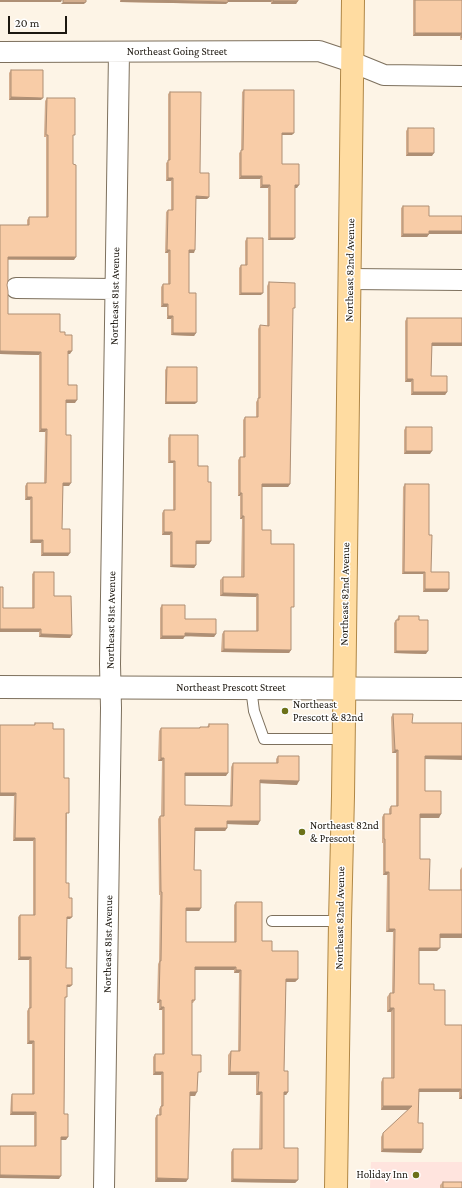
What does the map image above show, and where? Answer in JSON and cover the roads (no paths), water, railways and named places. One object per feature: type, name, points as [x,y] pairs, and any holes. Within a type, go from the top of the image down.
[{"type":"main road","name":"Northeast 82nd Avenue","points":[[336,1188],[344,739],[353,0]]},
{"type":"street","name":"Northeast Going Street","points":[[0,52],[319,51],[384,75],[462,76]]},
{"type":"street","name":"Northeast 81st Avenue","points":[[104,1188],[119,52]]},
{"type":"street","points":[[350,279],[462,280]]},
{"type":"street","points":[[16,288],[115,290]]},
{"type":"street","name":"Northeast Prescott Street","points":[[0,687],[462,689]]},
{"type":"lane","points":[[250,688],[254,711],[264,739],[344,739]]},
{"type":"lane","points":[[272,921],[340,921]]},
{"type":"place","name":"Northeast Prescott & 82nd","points":[[285,711]]},
{"type":"place","name":"Northeast 82nd & Prescott","points":[[302,832]]},
{"type":"place","name":"Holiday Inn","points":[[416,1175]]}]
